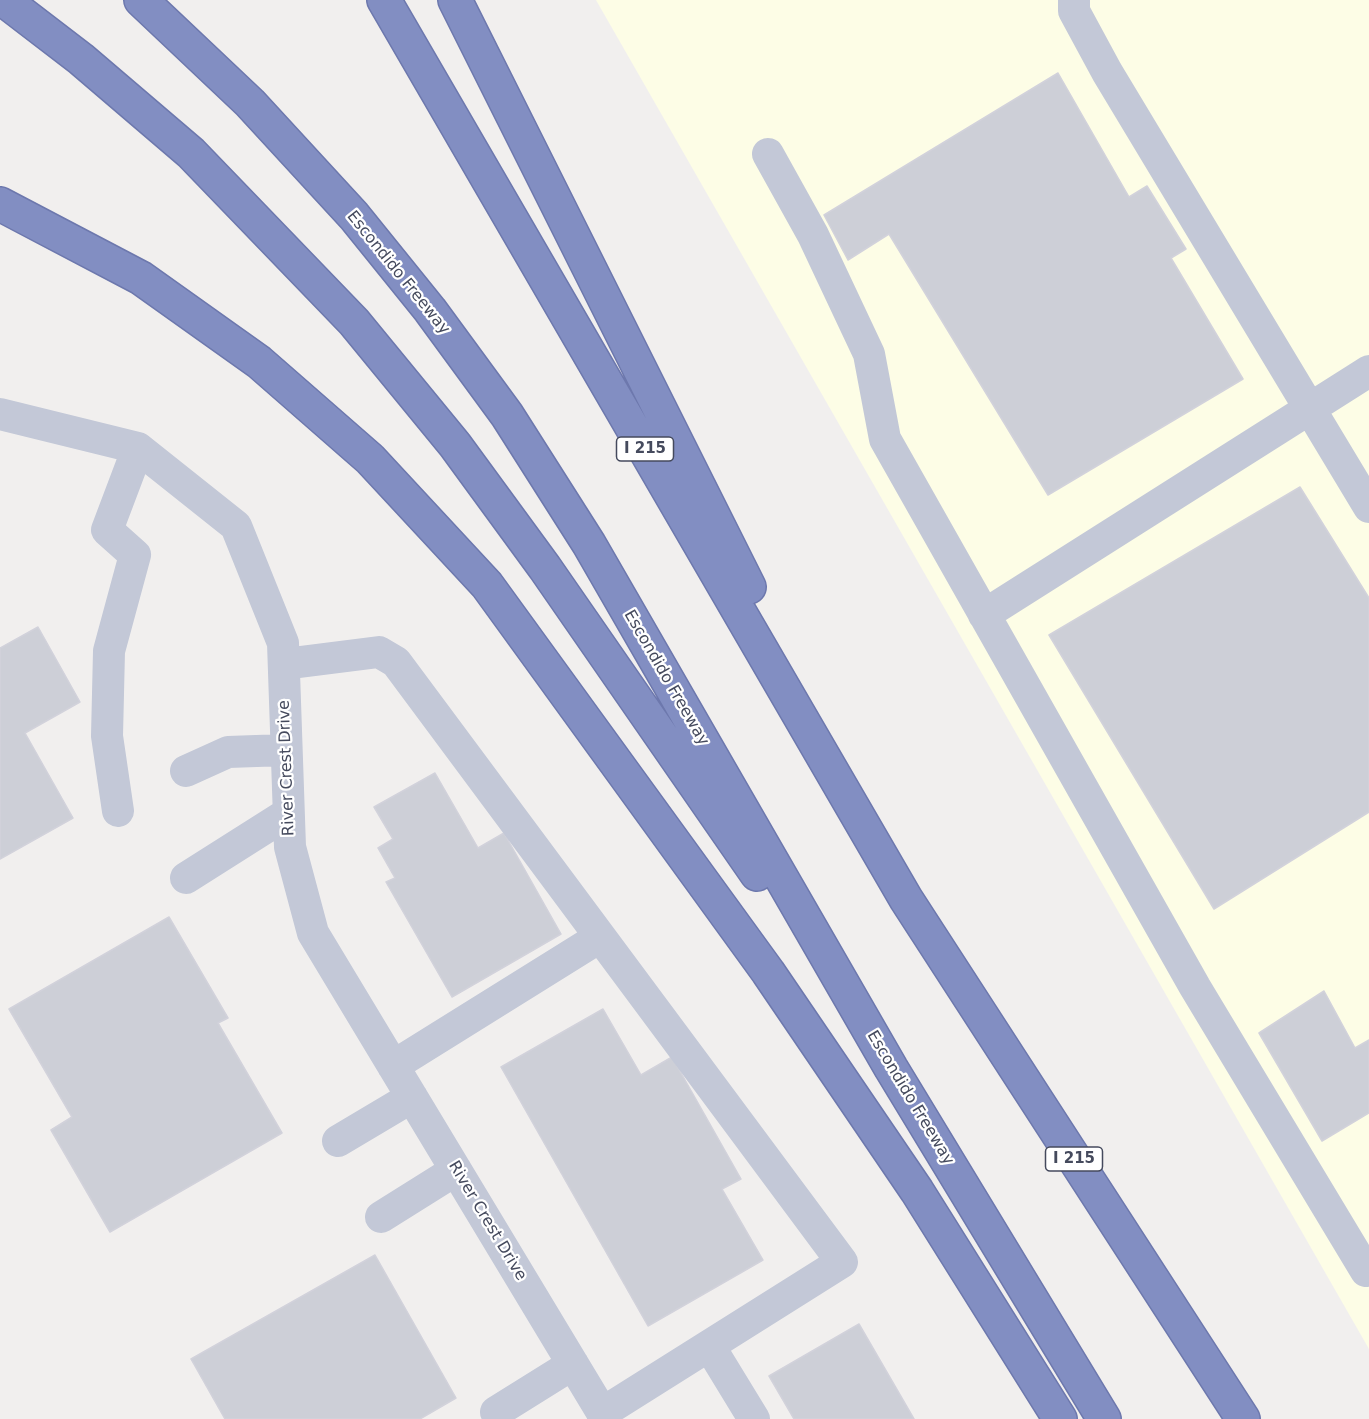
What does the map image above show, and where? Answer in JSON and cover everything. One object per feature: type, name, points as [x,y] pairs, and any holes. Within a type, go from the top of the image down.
[{"type":"highway","points":[[4,0],[81,59],[191,153],[292,255],[404,382],[455,446],[545,568],[891,1068]]},
{"type":"highway","name":"Escondido Freeway","points":[[141,0],[250,102],[354,216],[430,310],[507,415],[589,544],[891,1068],[1104,1419]]},
{"type":"highway","name":"I 215","points":[[384,0],[906,899],[1243,1419]]},
{"type":"highway","points":[[455,0],[906,899]]},
{"type":"highway","points":[[0,204],[141,278],[258,362],[370,459],[487,585],[781,991],[917,1191],[1060,1419]]},
{"type":"street","points":[[1074,0],[1074,11],[1107,72],[1369,507]]},
{"type":"street","points":[[768,154],[813,235],[869,354],[885,439],[1195,987],[1366,1272]]},
{"type":"street","points":[[984,615],[1369,371]]},
{"type":"street","name":"River Crest Drive","points":[[0,414],[138,448],[236,526],[283,643],[287,814],[290,848],[313,933],[604,1416]]},
{"type":"street","points":[[118,811],[106,736],[109,651],[135,555],[107,530],[138,448]]},
{"type":"street","points":[[284,664],[379,652],[396,662],[842,1262],[604,1416]]},
{"type":"street","points":[[186,771],[228,752],[285,750]]},
{"type":"street","points":[[186,878],[287,814]]},
{"type":"street","points":[[393,1066],[600,937]]},
{"type":"street","points":[[338,1141],[412,1096]]},
{"type":"street","points":[[381,1217],[456,1170]]},
{"type":"street","points":[[710,1347],[754,1419]]},
{"type":"street","points":[[496,1412],[573,1364]]},
{"type":"shaded area","points":[[596,0],[1369,0],[1369,1349]]},
{"type":"building","points":[[1058,73],[1129,197],[1147,186],[1186,249],[1171,258],[1243,379],[1048,495],[889,234],[848,260],[824,215]]},
{"type":"building","points":[[1300,487],[1369,598],[1369,812],[1214,909],[1049,635]]},
{"type":"building","points":[[38,627],[80,702],[25,733],[73,818],[0,859],[0,648]]},
{"type":"building","points":[[435,773],[478,848],[504,833],[561,934],[452,997],[386,882],[395,878],[378,848],[393,839],[374,807]]},
{"type":"building","points":[[169,917],[228,1018],[218,1023],[282,1133],[110,1232],[51,1130],[72,1117],[9,1009]]},
{"type":"building","points":[[1324,991],[1355,1048],[1369,1040],[1369,1113],[1322,1141],[1259,1033]]},
{"type":"building","points":[[603,1009],[641,1075],[672,1057],[741,1179],[722,1189],[763,1260],[648,1326],[501,1067]]},
{"type":"building","points":[[375,1255],[456,1398],[420,1419],[225,1419],[191,1359]]},
{"type":"building","points":[[859,1324],[914,1419],[794,1419],[769,1376]]}]
